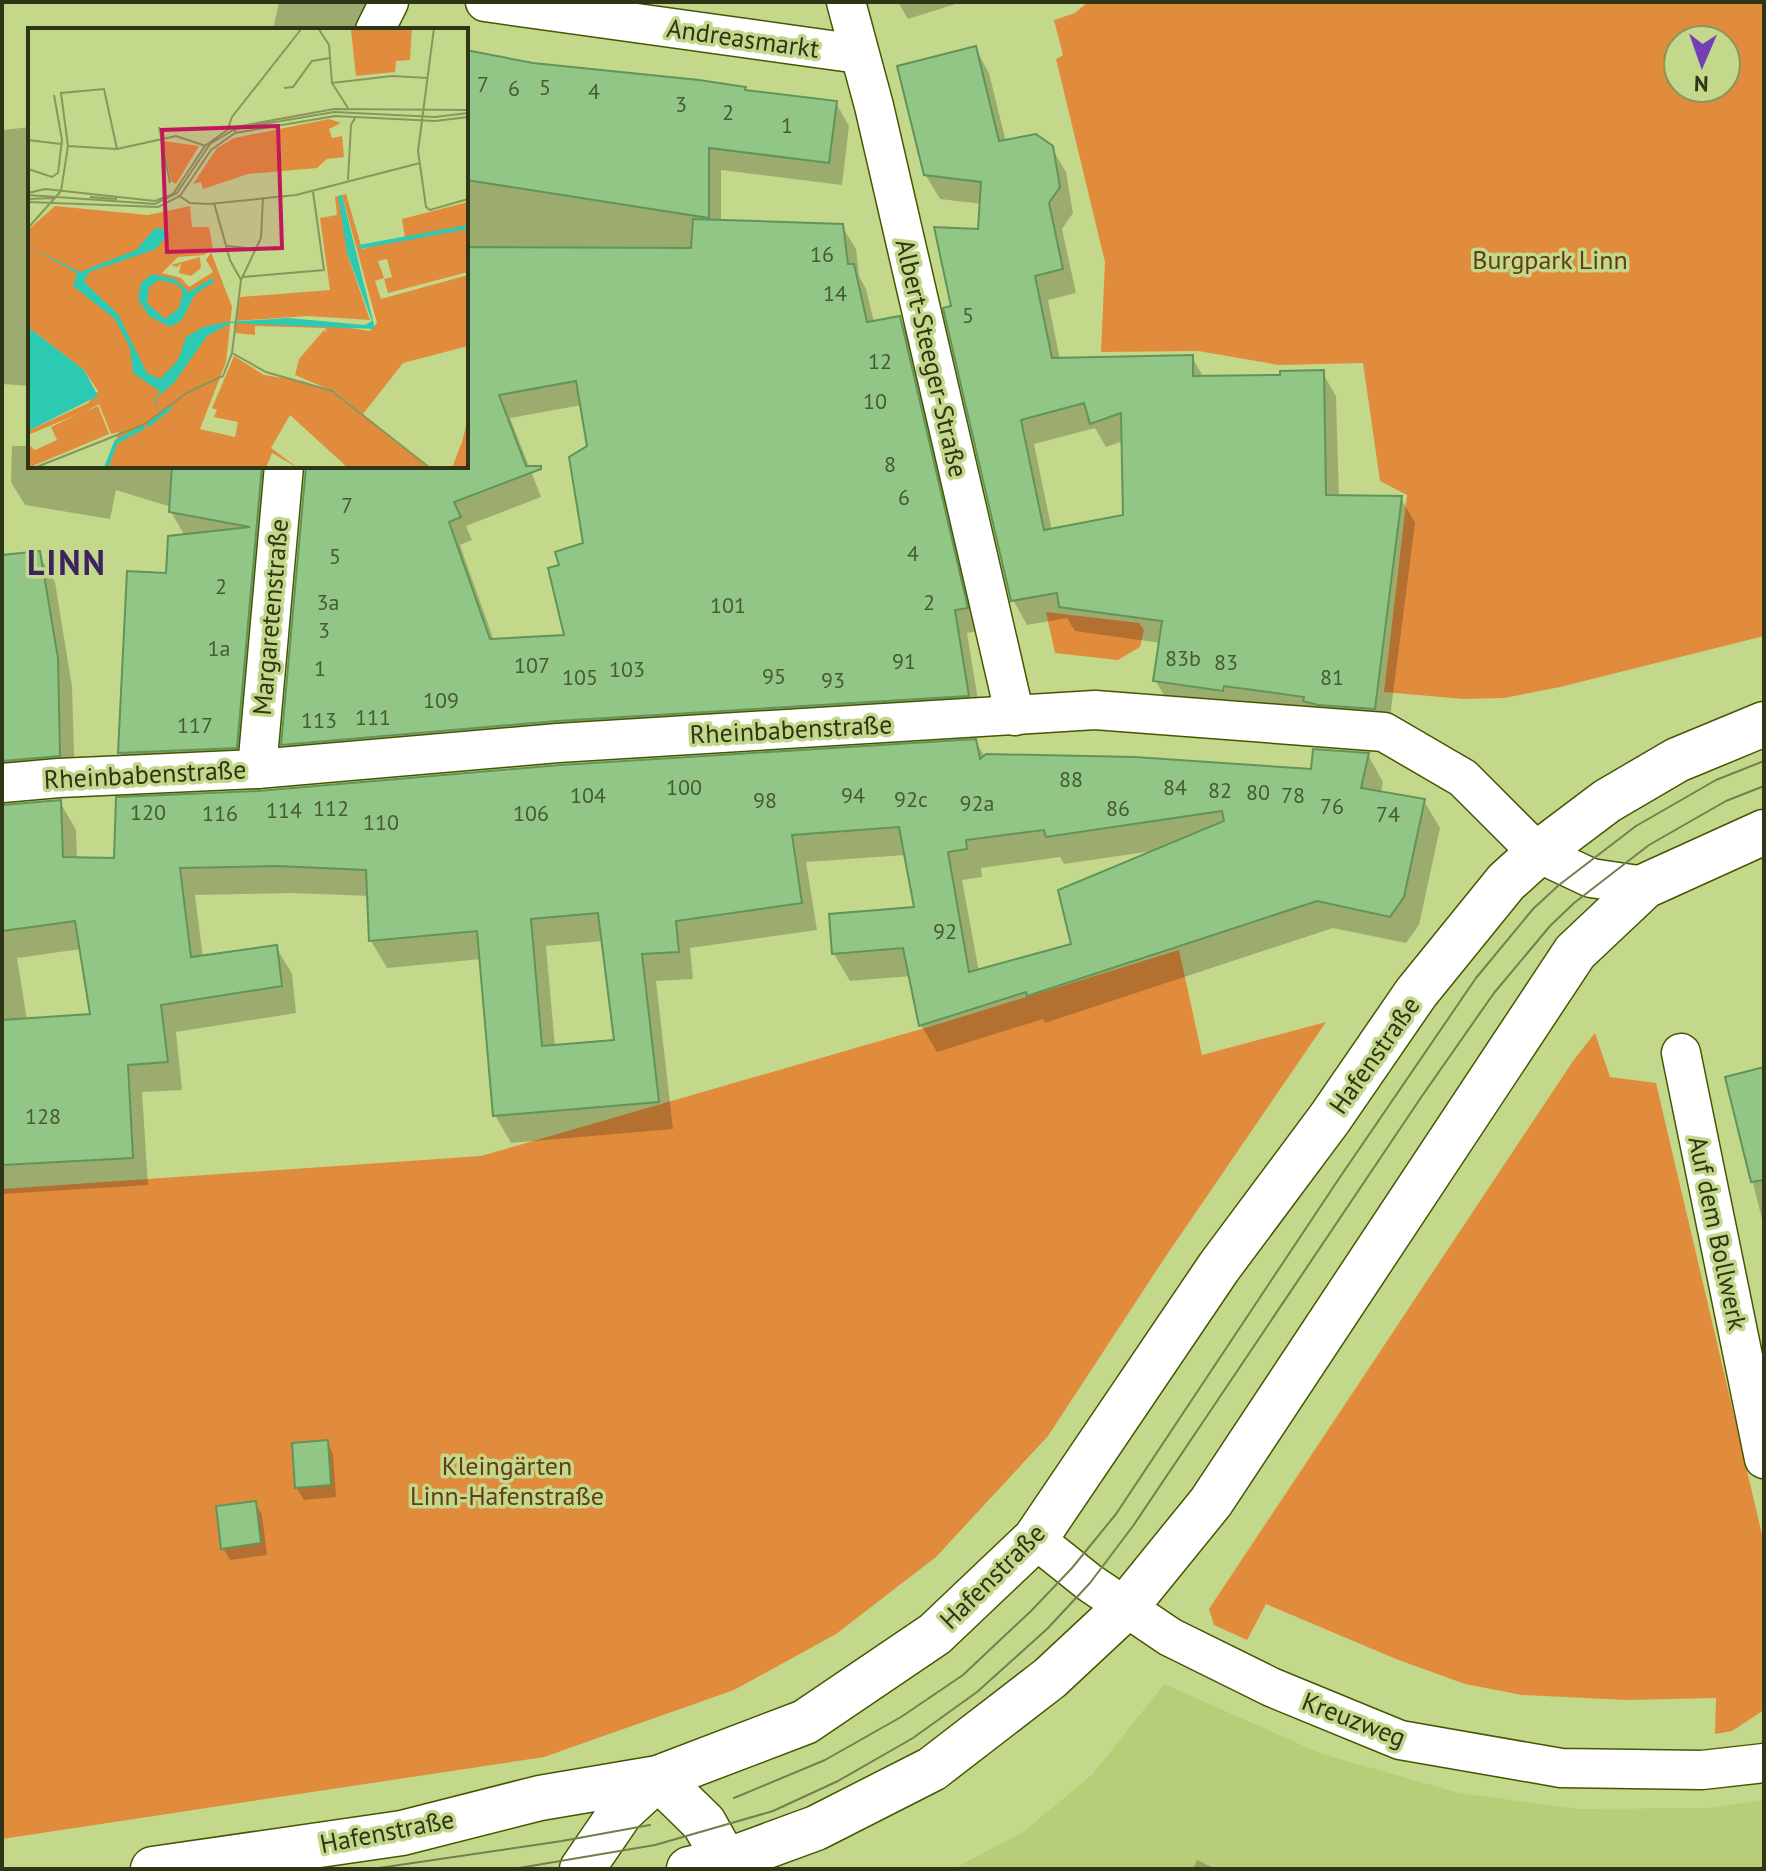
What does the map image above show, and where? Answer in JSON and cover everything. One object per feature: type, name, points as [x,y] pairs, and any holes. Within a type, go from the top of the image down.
[{"type":"main road","points":[[1538,853],[1607,801],[1677,760],[1764,724]]},
{"type":"main road","points":[[582,1869],[621,1812],[658,1778],[704,1823],[715,1866],[816,1828],[932,1769],[1050,1678],[1125,1608],[1211,1502],[1575,952],[1645,886],[1764,832]]},
{"type":"main road","name":"Hafenstraße","points":[[153,1869],[402,1833],[540,1798],[658,1778],[805,1722],[935,1634],[1035,1539],[1219,1267],[1330,1118],[1416,993],[1506,882],[1538,853]]},
{"type":"street","points":[[376,28],[389,2]]},
{"type":"street","name":"Andreasmarkt","points":[[485,2],[859,54]]},
{"type":"street","name":"Albert-Steeger-Straße","points":[[846,2],[878,121],[1015,716]]},
{"type":"street","name":"Margaretenstraße","points":[[257,769],[284,468]]},
{"type":"street","name":"Rheinbabenstraße","points":[[2,783],[257,769],[558,743],[1095,710],[1384,732],[1463,778],[1538,853],[1591,878],[1645,886]]},
{"type":"street","name":"Auf dem Bollwerk","points":[[1681,1053],[1764,1459]]},
{"type":"street","name":"Kreuzweg","points":[[1035,1539],[1125,1608],[1170,1637],[1271,1687],[1400,1740],[1561,1768],[1702,1770],[1764,1763]]},
{"type":"shaded area","points":[[1164,1684],[1322,1754],[1459,1793],[1579,1809],[1708,1808],[1764,1800],[1764,1869],[953,1869],[1023,1832],[1093,1774]]},
{"type":"green space","name":"Burgpark Linn","points":[[1088,2],[1764,2],[1764,636],[1504,698],[1463,699],[1384,692],[1407,495],[1380,481],[1363,363],[1279,365],[1198,351],[1101,352],[1105,262],[1056,59],[1063,55],[1054,20],[1075,13]]},
{"type":"green space","points":[[1046,612],[1139,623],[1144,630],[1140,647],[1118,660],[1055,653]]},
{"type":"green space","name":"Kleingärten Linn-Hafenstraße","points":[[1179,950],[1202,1055],[1326,1022],[1048,1436],[936,1557],[836,1634],[734,1690],[544,1757],[2,1839],[2,1189],[481,1156],[942,1023]]},
{"type":"green space","points":[[1595,1033],[1610,1077],[1656,1083],[1764,1543],[1764,1710],[1732,1731],[1715,1734],[1716,1698],[1626,1700],[1522,1695],[1465,1684],[1396,1659],[1266,1604],[1247,1640],[1214,1625],[1209,1609],[1573,1061]]},
{"type":"building","points":[[976,46],[999,141],[1036,134],[1053,146],[1060,187],[1049,203],[1063,269],[1035,276],[1052,358],[1193,355],[1193,376],[1280,375],[1280,371],[1324,370],[1326,495],[1402,496],[1375,709],[1318,705],[1303,701],[1304,697],[1224,686],[1223,691],[1153,681],[1162,621],[1059,607],[1057,593],[1011,601],[943,308],[951,306],[934,227],[978,229],[981,182],[924,175],[897,66]],"holes":[[[1084,403],[1090,424],[1121,413],[1123,515],[1044,530],[1021,420]]]},
{"type":"building","points":[[468,50],[533,63],[699,80],[746,87],[745,90],[837,101],[829,163],[709,148],[709,218],[468,180]]},
{"type":"building","points":[[693,219],[843,224],[848,264],[854,264],[867,322],[900,316],[968,608],[955,610],[969,696],[557,721],[281,745],[306,468],[468,468],[468,247],[691,248]],"holes":[[[576,381],[587,446],[569,457],[583,543],[555,552],[559,565],[548,568],[564,635],[490,639],[449,522],[461,517],[454,502],[541,469],[541,466],[526,466],[499,395]]]},
{"type":"building","points":[[172,468],[262,468],[237,748],[118,753],[127,571],[166,573],[168,536],[250,527],[169,512]]},
{"type":"building","points":[[40,551],[58,658],[60,756],[2,761],[2,555]]},
{"type":"building","points":[[976,739],[980,759],[986,754],[1135,757],[1311,769],[1313,749],[1369,753],[1361,788],[1425,799],[1404,897],[1390,917],[1317,901],[1027,996],[1026,992],[919,1026],[903,948],[832,954],[829,914],[914,907],[899,827],[792,835],[802,903],[676,921],[679,952],[642,954],[659,1102],[493,1116],[477,931],[369,941],[366,870],[277,866],[180,868],[191,957],[277,945],[282,986],[161,1005],[168,1062],[128,1065],[133,1158],[2,1165],[2,1020],[90,1014],[75,921],[2,931],[2,805],[61,800],[63,857],[114,858],[116,797],[258,791],[560,765]],"holes":[[[1222,811],[1224,821],[1058,890],[1071,944],[969,972],[948,852],[967,849],[966,840],[1044,830],[1046,837]],[[598,913],[614,1040],[542,1046],[531,919]]]},
{"type":"building","points":[[1764,1067],[1764,1180],[1751,1182],[1725,1077]]},
{"type":"building","points":[[328,1440],[331,1485],[295,1488],[292,1443]]},
{"type":"building","points":[[256,1501],[261,1543],[221,1549],[216,1506]]},
{"type":"tram line","points":[[734,1798],[825,1760],[901,1717],[963,1675],[1031,1611],[1072,1568],[1116,1514],[1476,978],[1533,909],[1636,826],[1716,780],[1764,761]]},
{"type":"tram line","points":[[513,1869],[655,1845],[773,1811],[838,1781],[913,1738],[977,1692],[1047,1629],[1090,1583],[1133,1526],[1422,1096],[1494,993],[1550,926],[1574,903],[1649,845],[1726,801],[1764,786]]},
{"type":"tram line","points":[[372,1869],[650,1825]]},
{"type":"district","name":"LINN","points":[[67,562]]}]
